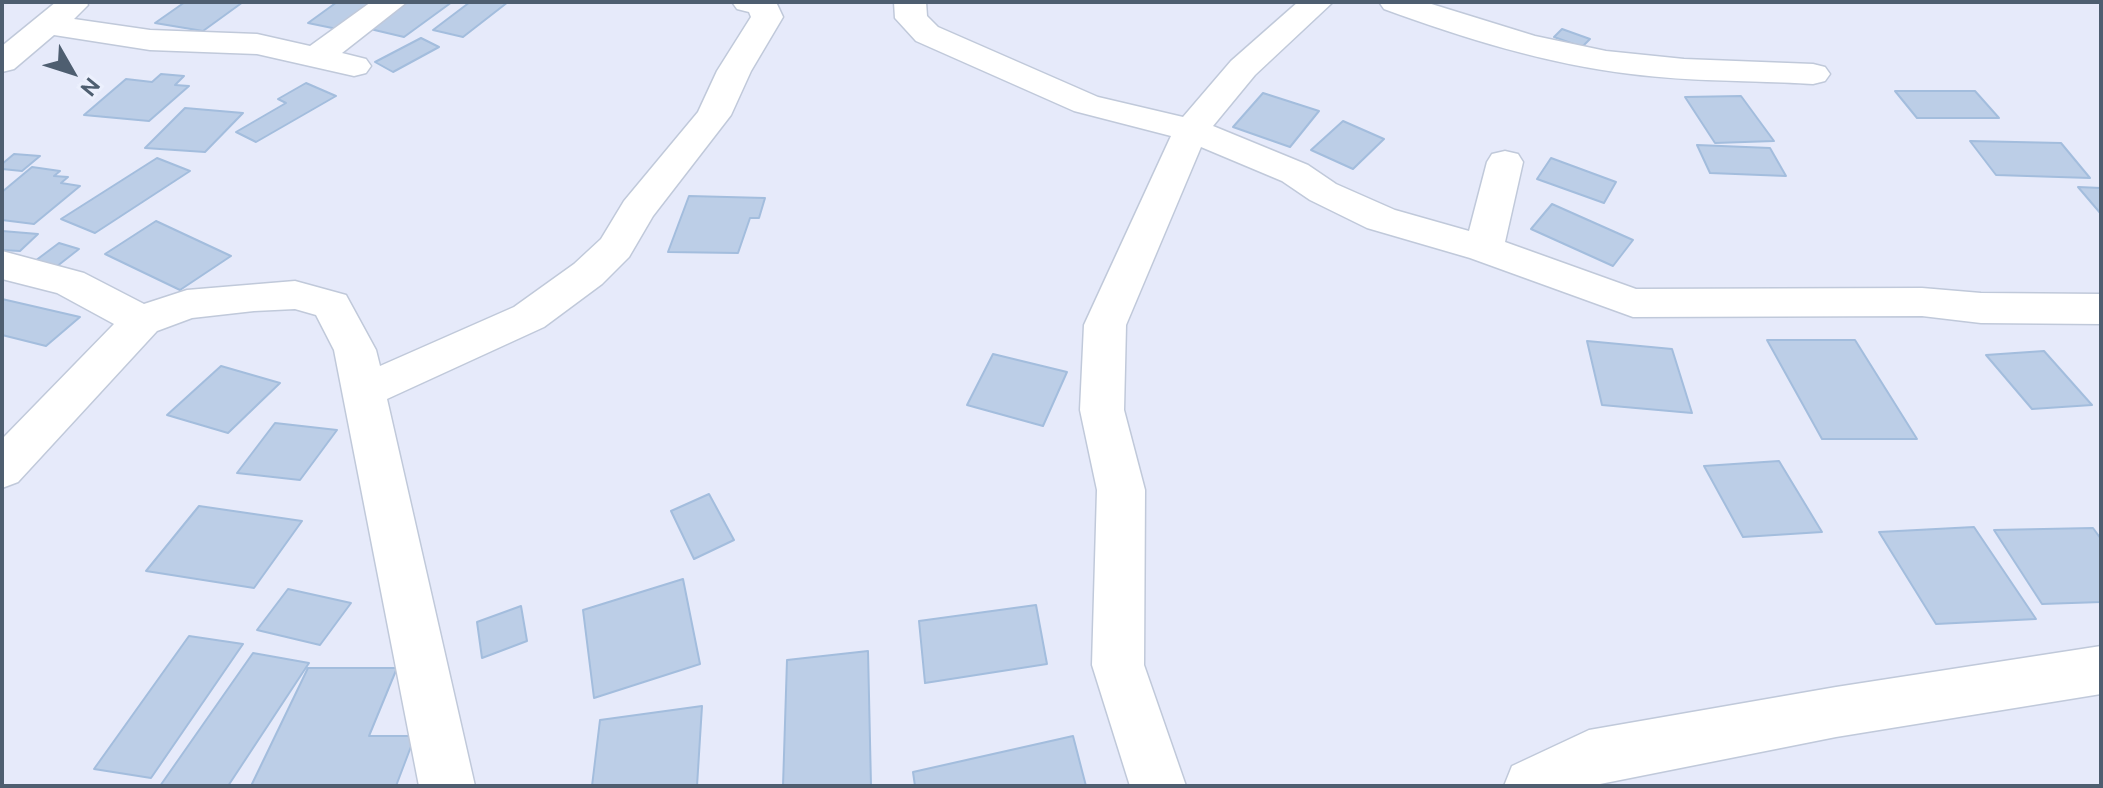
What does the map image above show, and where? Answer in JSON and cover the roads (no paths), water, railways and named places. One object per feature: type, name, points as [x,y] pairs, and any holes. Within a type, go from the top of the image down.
[{"type":"street","points":[[2,62],[74,2]]},
{"type":"street","points":[[316,57],[391,2]]},
{"type":"street","points":[[364,391],[529,317],[588,274],[615,248],[637,210],[714,115],[734,71],[767,17],[763,6],[748,2]]},
{"type":"street","points":[[910,2],[911,18],[927,34],[1086,104],[1191,130],[1295,173],[1323,192],[1381,219],[1484,249],[1633,303],[1922,302],[1981,308],[2101,309]]},
{"type":"street","points":[[1158,786],[1118,665],[1121,490],[1102,410],[1105,325],[1191,130],[1243,68],[1317,2]]},
{"type":"street","points":[[1395,2],[1516,41],[1606,61],[1690,70],[1813,74]]},
{"type":"street","points":[[48,25],[150,40],[257,44],[354,66]]},
{"type":"street","points":[[1484,249],[1505,162]]},
{"type":"street","points":[[2,265],[70,283],[142,321]]},
{"type":"street","points":[[2,469],[142,321],[187,304],[254,297],[295,295],[331,305],[355,350],[447,786]]},
{"type":"street","points":[[1532,786],[1589,757],[1836,712],[2101,670]]}]
